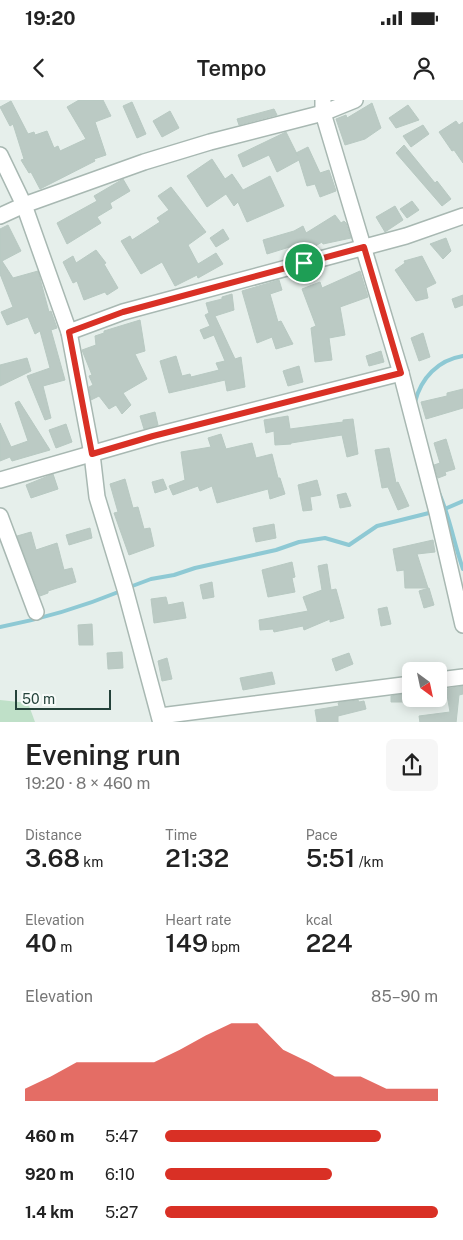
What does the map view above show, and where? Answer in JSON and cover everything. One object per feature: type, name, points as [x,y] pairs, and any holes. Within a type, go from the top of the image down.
[{"type":"street","points":[[0,216],[24,205],[144,162],[323,107],[355,100]]},
{"type":"street","points":[[323,107],[401,373],[437,512],[463,625]]},
{"type":"street","points":[[0,155],[24,205],[69,332],[92,454],[97,496],[125,589],[160,719],[402,685]]},
{"type":"street","points":[[69,332],[123,312],[406,236],[463,216]]},
{"type":"street","points":[[0,480],[190,427],[401,373]]},
{"type":"street","points":[[0,516],[36,612]]},
{"type":"street","points":[[448,679],[463,677]]},
{"type":"green space","points":[[0,700],[28,703],[35,722],[0,722]]},
{"type":"building","points":[[79,100],[103,100],[111,116],[95,122],[106,155],[94,159],[95,161],[40,189],[31,172],[29,173],[21,160],[24,159],[13,124],[10,126],[0,107],[11,101],[28,134],[34,132],[35,135],[47,131],[54,148],[58,146],[60,151],[86,139],[67,107]]},
{"type":"building","points":[[132,102],[146,134],[137,138],[123,106]]},
{"type":"building","points":[[372,103],[381,128],[365,139],[345,145],[336,119],[346,115],[347,118]]},
{"type":"building","points":[[408,105],[419,120],[396,128],[389,118]]},
{"type":"building","points":[[274,109],[277,115],[239,125],[237,119]]},
{"type":"building","points":[[170,111],[179,128],[162,137],[153,121]]},
{"type":"building","points":[[456,121],[459,125],[463,122],[463,163],[439,132]]},
{"type":"building","points":[[423,125],[429,134],[411,147],[403,136]]},
{"type":"building","points":[[286,132],[296,153],[308,147],[320,173],[329,170],[336,191],[320,197],[315,184],[307,186],[299,160],[277,172],[269,155],[243,167],[238,155]]},
{"type":"building","points":[[404,145],[435,183],[437,181],[451,199],[442,206],[396,153]]},
{"type":"building","points":[[212,159],[225,179],[232,174],[243,190],[270,176],[284,206],[247,222],[238,202],[234,206],[226,194],[207,207],[187,176]]},
{"type":"building","points":[[123,179],[130,191],[110,203],[112,208],[97,217],[101,223],[67,244],[57,223],[97,201],[94,196]]},
{"type":"building","points":[[171,187],[206,232],[188,245],[198,264],[216,253],[223,264],[198,278],[197,275],[175,286],[162,262],[141,274],[121,241],[130,236],[132,240],[160,222],[157,218],[169,210],[158,196]]},
{"type":"building","points":[[412,201],[419,210],[407,218],[400,209]]},
{"type":"building","points":[[395,206],[403,220],[385,232],[376,217]]},
{"type":"building","points":[[335,215],[341,223],[344,221],[346,223],[351,238],[323,244],[322,242],[309,250],[307,246],[299,250],[296,245],[267,254],[263,240],[294,231],[303,226],[306,233]]},
{"type":"building","points":[[8,225],[21,251],[2,261],[13,278],[38,271],[49,312],[51,311],[57,328],[51,330],[65,380],[43,386],[51,418],[45,420],[27,376],[50,368],[40,331],[35,334],[28,317],[7,325],[1,312],[13,307],[0,274],[0,229]]},
{"type":"building","points":[[223,229],[229,239],[216,247],[210,238]]},
{"type":"building","points":[[446,238],[451,251],[443,259],[430,244]]},
{"type":"building","points":[[96,250],[106,263],[104,264],[118,288],[107,295],[105,292],[84,300],[77,281],[73,283],[63,262],[73,256],[76,263]]},
{"type":"building","points":[[422,256],[436,283],[426,288],[428,298],[416,301],[395,270],[405,263],[404,261]]},
{"type":"building","points":[[360,271],[368,297],[340,307],[345,335],[329,338],[332,360],[315,362],[311,328],[316,326],[302,289],[320,282],[322,288]]},
{"type":"building","points":[[279,280],[282,290],[270,294],[278,322],[281,321],[293,344],[276,349],[272,337],[257,343],[242,291]]},
{"type":"building","points":[[232,294],[234,310],[215,316],[235,359],[241,357],[245,387],[227,391],[225,380],[169,393],[160,361],[176,356],[182,376],[190,374],[191,377],[219,370],[216,363],[225,361],[214,335],[204,339],[200,330],[210,326],[205,315],[209,313],[206,303]]},
{"type":"building","points":[[463,295],[463,305],[455,308],[452,299]]},
{"type":"building","points":[[140,320],[145,351],[135,354],[147,379],[123,393],[131,405],[122,414],[116,405],[109,409],[99,396],[91,400],[89,387],[93,385],[89,376],[92,375],[82,350],[96,345],[95,336],[104,333],[104,331]]},
{"type":"building","points":[[423,333],[430,357],[419,361],[411,338]]},
{"type":"building","points":[[381,351],[384,362],[369,366],[366,356]]},
{"type":"building","points":[[27,358],[31,371],[0,386],[0,365]]},
{"type":"building","points":[[299,366],[303,382],[288,386],[283,371]]},
{"type":"building","points":[[463,389],[463,408],[426,419],[421,402],[447,396],[447,393]]},
{"type":"building","points":[[19,401],[50,450],[12,461],[10,457],[0,461],[0,423],[11,447],[28,441],[15,403]]},
{"type":"building","points":[[155,412],[158,425],[144,429],[140,416]]},
{"type":"building","points":[[288,416],[290,429],[353,419],[358,454],[347,457],[342,435],[275,445],[274,431],[266,433],[264,420]]},
{"type":"building","points":[[66,424],[72,442],[56,448],[49,430]]},
{"type":"building","points":[[221,434],[226,449],[252,443],[256,458],[272,454],[278,478],[280,478],[285,494],[270,499],[268,489],[217,503],[212,486],[200,491],[198,486],[173,495],[169,486],[185,480],[181,452],[211,447],[208,438]]},
{"type":"building","points":[[446,439],[455,469],[445,472],[446,475],[438,478],[434,465],[440,463],[434,443]]},
{"type":"building","points":[[389,448],[396,483],[398,482],[409,506],[398,510],[388,487],[382,488],[375,450]]},
{"type":"building","points":[[53,474],[58,489],[31,498],[26,485]]},
{"type":"building","points":[[125,479],[133,508],[138,507],[144,529],[150,528],[154,546],[129,555],[114,513],[118,512],[110,484]]},
{"type":"building","points":[[163,479],[167,489],[155,493],[152,482]]},
{"type":"building","points":[[317,480],[321,495],[310,497],[312,510],[303,511],[298,485]]},
{"type":"building","points":[[346,493],[351,506],[340,508],[337,495]]},
{"type":"building","points":[[274,524],[276,538],[256,542],[253,528]]},
{"type":"building","points":[[90,528],[92,538],[69,545],[66,535]]},
{"type":"building","points":[[31,532],[36,550],[57,543],[64,570],[72,568],[76,582],[48,591],[48,593],[40,596],[17,536]]},
{"type":"building","points":[[433,540],[435,552],[417,554],[428,588],[405,588],[404,570],[397,571],[393,549]]},
{"type":"building","points":[[292,562],[295,577],[292,578],[295,592],[268,597],[262,570]]},
{"type":"building","points":[[327,564],[331,590],[336,589],[344,618],[330,622],[330,619],[304,630],[303,626],[274,632],[273,629],[260,630],[259,620],[308,611],[303,597],[322,590],[318,566]]},
{"type":"building","points":[[212,582],[214,597],[203,599],[200,585]]},
{"type":"building","points":[[429,588],[434,605],[424,608],[419,591]]},
{"type":"building","points":[[166,597],[168,605],[183,602],[186,618],[154,623],[151,599]]},
{"type":"building","points":[[387,607],[391,624],[381,626],[378,609]]},
{"type":"building","points":[[92,624],[93,645],[79,645],[78,625]]},
{"type":"building","points":[[122,652],[123,668],[108,669],[107,653]]},
{"type":"building","points":[[349,653],[353,664],[336,671],[332,659]]},
{"type":"building","points":[[167,658],[172,679],[162,681],[158,661]]},
{"type":"building","points":[[272,672],[275,684],[243,690],[240,678]]},
{"type":"building","points":[[463,686],[463,694],[459,695],[456,722],[420,722],[419,716],[450,712],[448,689]]},
{"type":"building","points":[[402,694],[402,702],[391,702],[391,696]]},
{"type":"building","points":[[364,701],[366,709],[338,716],[338,722],[317,722],[315,710],[339,706],[338,703]]},
{"type":"waterway","points":[[415,402],[426,378],[438,366],[463,356]]},
{"type":"waterway","points":[[439,493],[463,569]]},
{"type":"waterway","points":[[440,511],[463,501]]},
{"type":"waterway","points":[[127,588],[151,579],[276,550],[299,542],[325,538],[349,545],[377,526],[433,512]]},
{"type":"waterway","points":[[0,627],[62,612],[121,591]]},
{"type":"route","points":[[364,247],[401,373],[288,403],[236,414],[92,454],[69,332],[123,312],[304,263],[364,247]]}]
